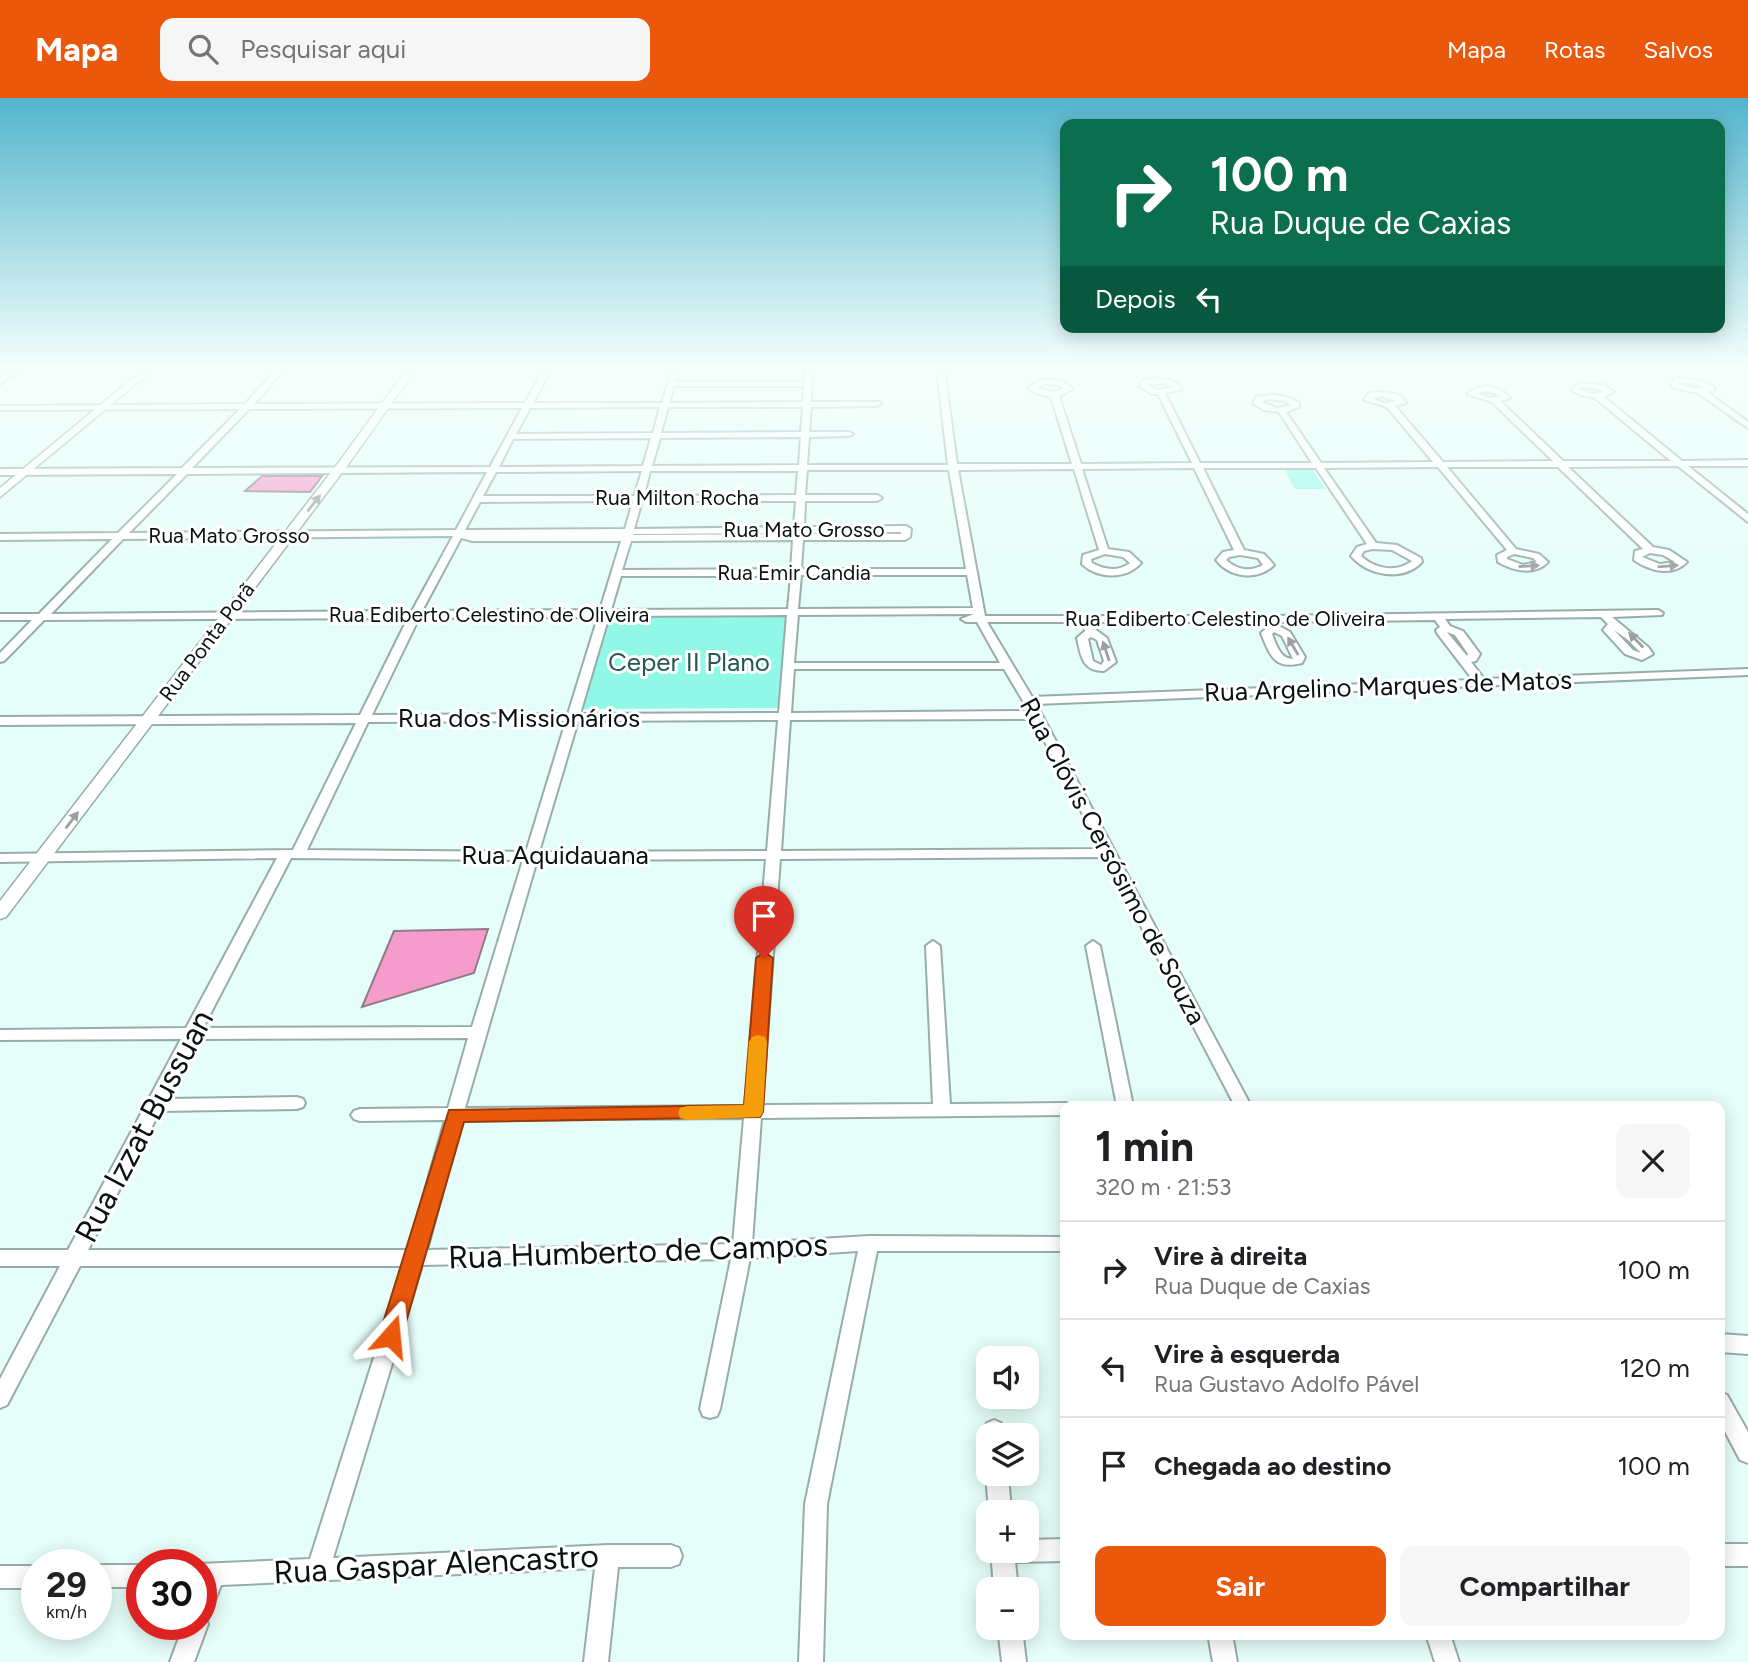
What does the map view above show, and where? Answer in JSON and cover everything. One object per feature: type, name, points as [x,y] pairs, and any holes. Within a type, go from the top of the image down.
[{"type":"street","points":[[0,494],[61,442]]},
{"type":"street","points":[[0,659],[213,442]]},
{"type":"street","name":"Rua Ponta Porã","points":[[0,913],[360,442]]},
{"type":"street","name":"Rua Izzat Bussuan","points":[[0,1399],[191,1035],[292,854],[507,442]]},
{"type":"street","points":[[318,1569],[415,1258],[478,1032],[571,718],[629,534],[654,442]]},
{"type":"street","points":[[710,1409],[742,1251],[793,617],[804,442]]},
{"type":"street","points":[[950,442],[979,615]]},
{"type":"street","points":[[1070,442],[1104,551]]},
{"type":"street","points":[[1186,442],[1240,552]]},
{"type":"street","points":[[1303,442],[1373,546],[1403,550],[1416,558],[1417,562],[1408,569],[1390,571],[1371,567],[1359,560],[1356,552],[1373,546]]},
{"type":"street","points":[[1421,442],[1513,551]]},
{"type":"street","points":[[1538,442],[1650,550]]},
{"type":"street","points":[[1654,442],[1748,519]]},
{"type":"street","points":[[1677,461],[1748,458]]},
{"type":"street","points":[[0,472],[30,469],[494,466],[1558,461],[1748,463]]},
{"type":"street","points":[[0,466],[30,469]]},
{"type":"street","name":"Rua Milton Rocha","points":[[477,499],[877,498]]},
{"type":"street","name":"Rua Mato Grosso","points":[[0,537],[459,534],[472,538],[629,534],[905,537],[906,529],[799,534]]},
{"type":"street","name":"Rua Emir Candia","points":[[616,573],[971,572]]},
{"type":"street","name":"Rua Ediberto Celestino de Oliveira","points":[[0,617],[979,615],[1090,626],[1442,623],[1658,612]]},
{"type":"street","points":[[1604,614],[1613,625]]},
{"type":"street","name":"Rua Clóvis Cersósimo de Souza","points":[[979,615],[1037,715],[1240,1101]]},
{"type":"street","points":[[1442,623],[1441,633],[1458,656],[1466,660],[1479,682]]},
{"type":"street","points":[[789,666],[1009,666]]},
{"type":"street","name":"Rua Argelino Marques de Matos","points":[[1029,701],[1748,672]]},
{"type":"street","name":"Rua dos Missionários","points":[[0,721],[1037,715]]},
{"type":"street","name":"Rua Aquidauana","points":[[0,858],[292,854],[530,856],[1110,853]]},
{"type":"street","points":[[933,946],[942,1109]]},
{"type":"street","points":[[1093,946],[1124,1101]]},
{"type":"street","points":[[0,1035],[478,1032]]},
{"type":"street","points":[[155,1105],[297,1103]]},
{"type":"street","points":[[360,1115],[1060,1109]]},
{"type":"street","points":[[811,1662],[816,1504],[869,1243]]},
{"type":"street","name":"Rua Humberto de Campos","points":[[0,1258],[415,1258],[742,1251],[869,1243],[1060,1244]]},
{"type":"street","points":[[1725,1343],[1748,1345]]},
{"type":"street","points":[[1725,1410],[1748,1453]]},
{"type":"street","points":[[1039,1550],[1060,1550]]},
{"type":"street","points":[[1725,1556],[1748,1555]]},
{"type":"street","points":[[596,1662],[608,1556]]},
{"type":"street","name":"Rua Gaspar Alencastro","points":[[217,1574],[608,1556],[671,1556]]},
{"type":"street","points":[[0,1577],[21,1577]]},
{"type":"street","points":[[182,1662],[190,1640]]},
{"type":"street","points":[[1011,1640],[1013,1662]]},
{"type":"street","points":[[1221,1640],[1226,1662]]},
{"type":"street","points":[[1440,1640],[1447,1662]]},
{"type":"green space","points":[[1284,469],[1312,469],[1325,489],[1295,489]]},
{"type":"green space","name":"Ceper II Plano","points":[[608,616],[787,617],[779,708],[580,709]]},
{"type":"building","points":[[262,476],[322,476],[310,492],[245,491]]},
{"type":"building","points":[[488,929],[474,973],[362,1007],[394,931]]},
{"type":"slow traffic","points":[[687,1113],[753,1112],[758,1042]]},
{"type":"route","points":[[391,1336],[456,1115],[753,1112],[764,958]]}]
